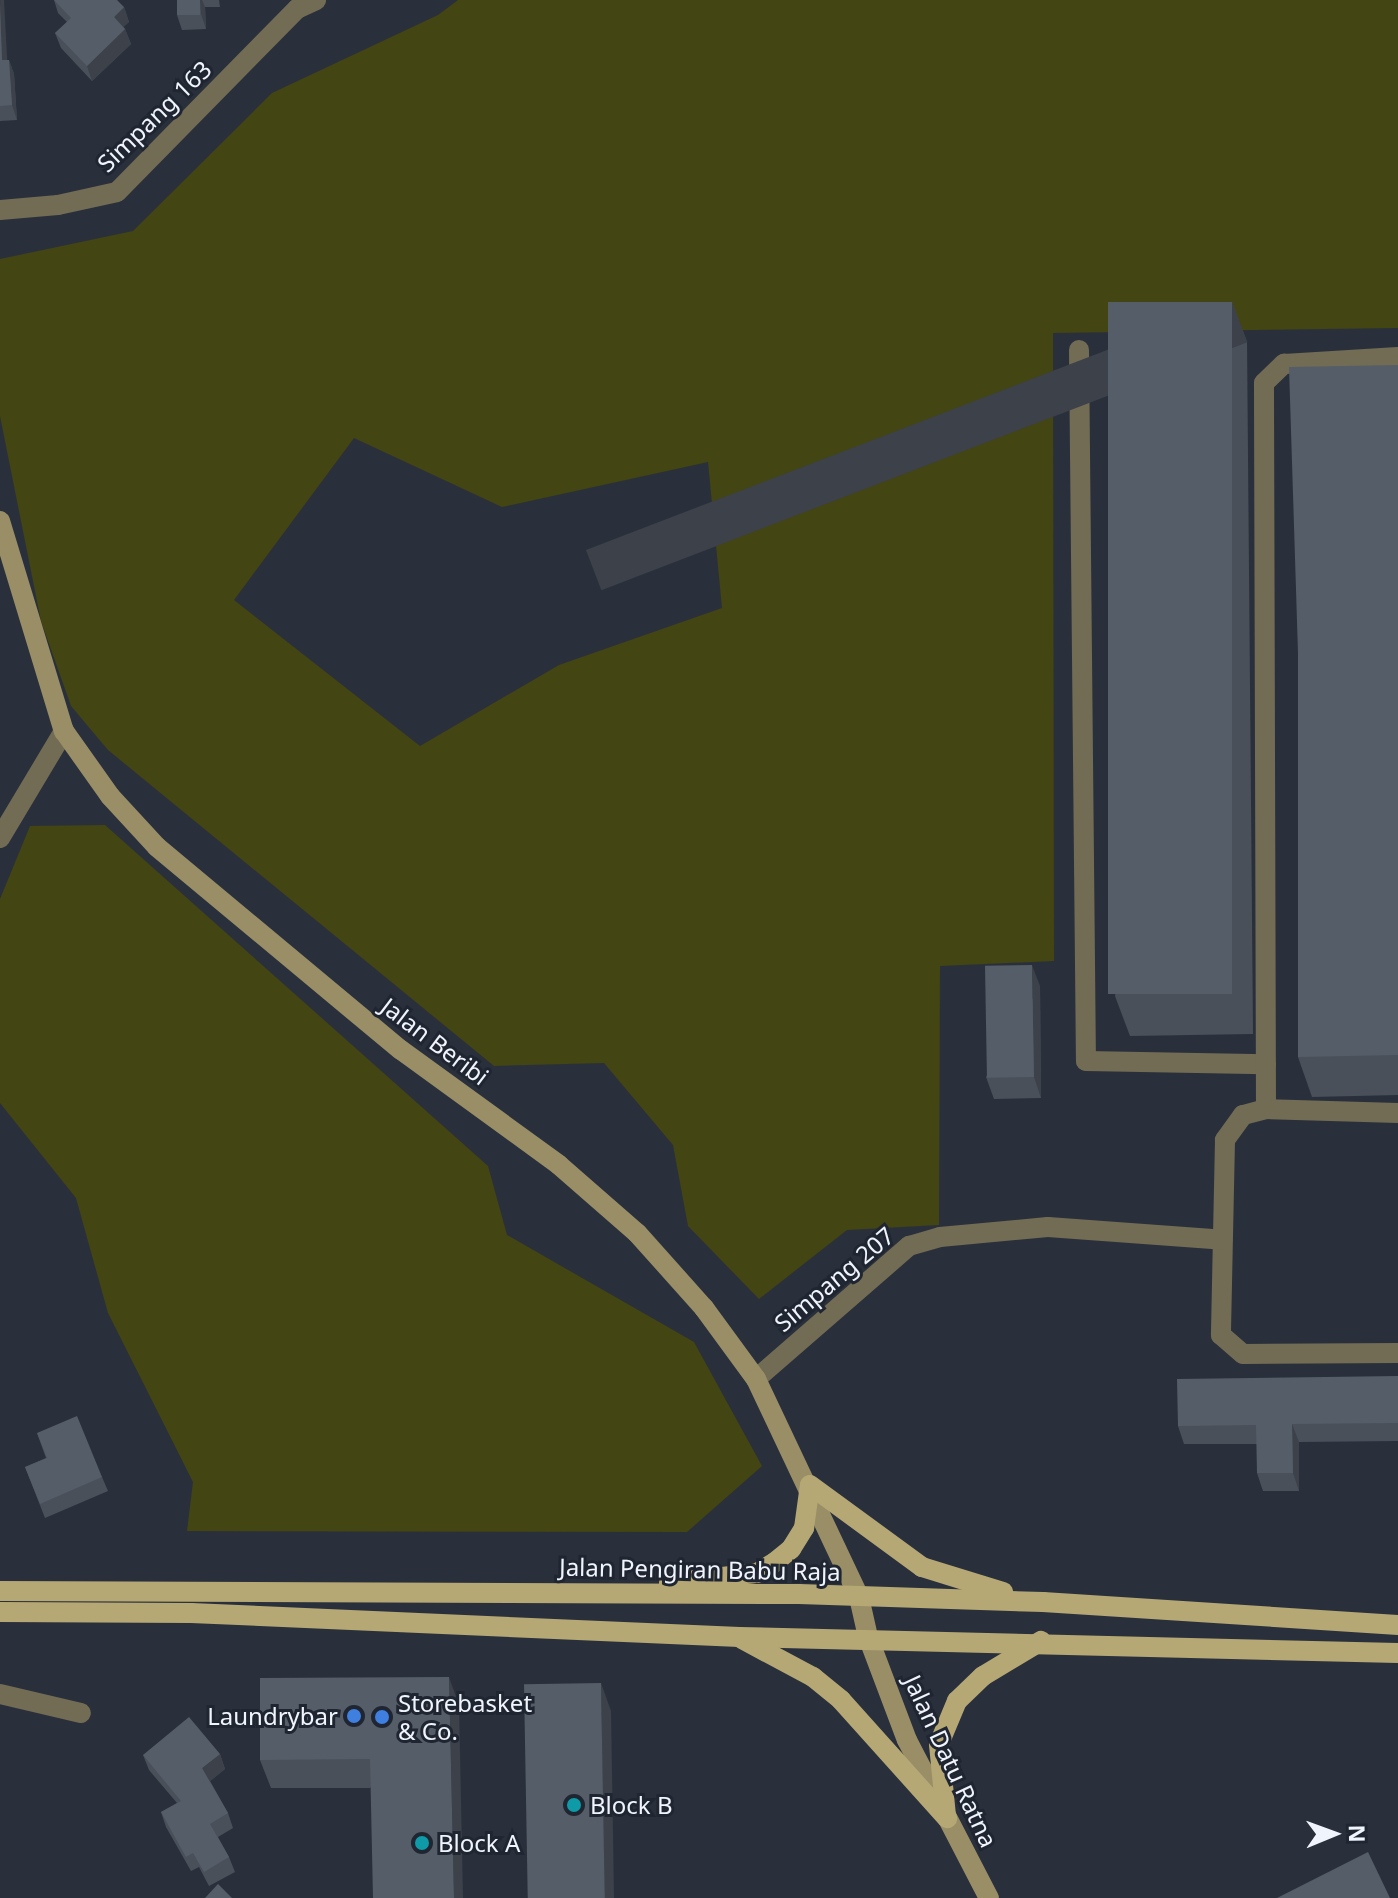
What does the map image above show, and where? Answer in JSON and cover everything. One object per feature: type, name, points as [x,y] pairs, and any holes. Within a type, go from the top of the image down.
[{"type":"main road","name":"Jalan Beribi","points":[[0,521],[64,731],[80,760],[157,847],[401,1050],[559,1165],[637,1233],[704,1308],[756,1379],[810,1485],[859,1597]]},
{"type":"main road","points":[[586,1594],[757,1573],[791,1549],[804,1528],[810,1485],[922,1567],[1043,1602]]},
{"type":"main road","name":"Jalan Pengiran Babu Raja","points":[[0,1591],[859,1597],[1043,1602],[1398,1625]]},
{"type":"main road","name":"Jalan Datu Ratna","points":[[859,1597],[868,1637],[907,1740],[989,1898]]},
{"type":"main road","points":[[0,1612],[191,1613],[739,1637],[1041,1641],[1398,1653]]},
{"type":"main road","points":[[739,1637],[813,1677],[841,1700],[947,1818]]},
{"type":"main road","points":[[947,1818],[939,1744],[957,1701],[983,1676],[1041,1641]]},
{"type":"street","name":"Simpang 163","points":[[0,210],[58,205],[117,192],[296,5],[316,0]]},
{"type":"street","points":[[1079,350],[1086,1061],[1266,1064]]},
{"type":"street","points":[[1266,1109],[1264,383],[1284,364],[1398,357]]},
{"type":"street","points":[[0,838],[64,731]]},
{"type":"street","points":[[1398,1113],[1266,1109],[1243,1115],[1225,1140],[1221,1335],[1243,1354],[1398,1353]]},
{"type":"street","name":"Simpang 207","points":[[756,1379],[909,1246],[940,1237],[1048,1227],[1223,1240]]},
{"type":"street","points":[[0,1694],[81,1713]]},
{"type":"shaded area","points":[[458,0],[1398,0],[1398,328],[1053,333],[1054,961],[940,966],[939,1225],[847,1230],[759,1299],[688,1226],[673,1145],[604,1063],[494,1066],[108,750],[71,706],[41,621],[0,416],[0,259],[133,231],[272,93],[438,15]],"holes":[[[354,438],[502,507],[708,462],[722,608],[559,665],[420,746],[234,600]]]},
{"type":"shaded area","points":[[105,825],[488,1166],[507,1235],[694,1342],[762,1466],[687,1532],[187,1531],[193,1482],[108,1313],[76,1198],[0,1103],[0,899],[30,826]]},
{"type":"building","points":[[54,0],[117,0],[124,7],[114,17],[125,29],[87,66],[55,33],[71,18]]},
{"type":"building","points":[[177,0],[200,0],[200,15],[177,15]]},
{"type":"building","points":[[0,9],[2,60],[9,60],[12,105],[0,106]]},
{"type":"building","points":[[1108,302],[1232,302],[1232,994],[1108,994]]},
{"type":"building","points":[[1398,365],[1398,1055],[1298,1057],[1298,653],[1289,367]]},
{"type":"building","points":[[1032,965],[1034,1077],[987,1078],[985,966]]},
{"type":"building","points":[[1398,1376],[1398,1423],[1292,1424],[1293,1473],[1257,1473],[1256,1425],[1178,1426],[1177,1379]]},
{"type":"building","points":[[77,1416],[102,1477],[40,1504],[25,1467],[47,1458],[37,1433]]},
{"type":"building","name":"Block A","points":[[449,1677],[454,1898],[373,1898],[370,1759],[260,1760],[260,1678]]},
{"type":"building","name":"Block B","points":[[601,1683],[605,1898],[528,1898],[524,1684]]},
{"type":"building","points":[[189,1717],[220,1754],[202,1768],[228,1813],[210,1824],[229,1857],[204,1872],[193,1853],[186,1857],[161,1812],[181,1801],[143,1755]]},
{"type":"building","points":[[1368,1852],[1390,1898],[1277,1898]]},
{"type":"building","points":[[218,1884],[232,1898],[205,1898]]},
{"type":"place","name":"Laundrybar","points":[[354,1716]]},
{"type":"place","name":"Storebasket & Co.","points":[[382,1717]]},
{"type":"place","name":"Block B","points":[[574,1805]]},
{"type":"place","name":"Block A","points":[[422,1843]]}]
